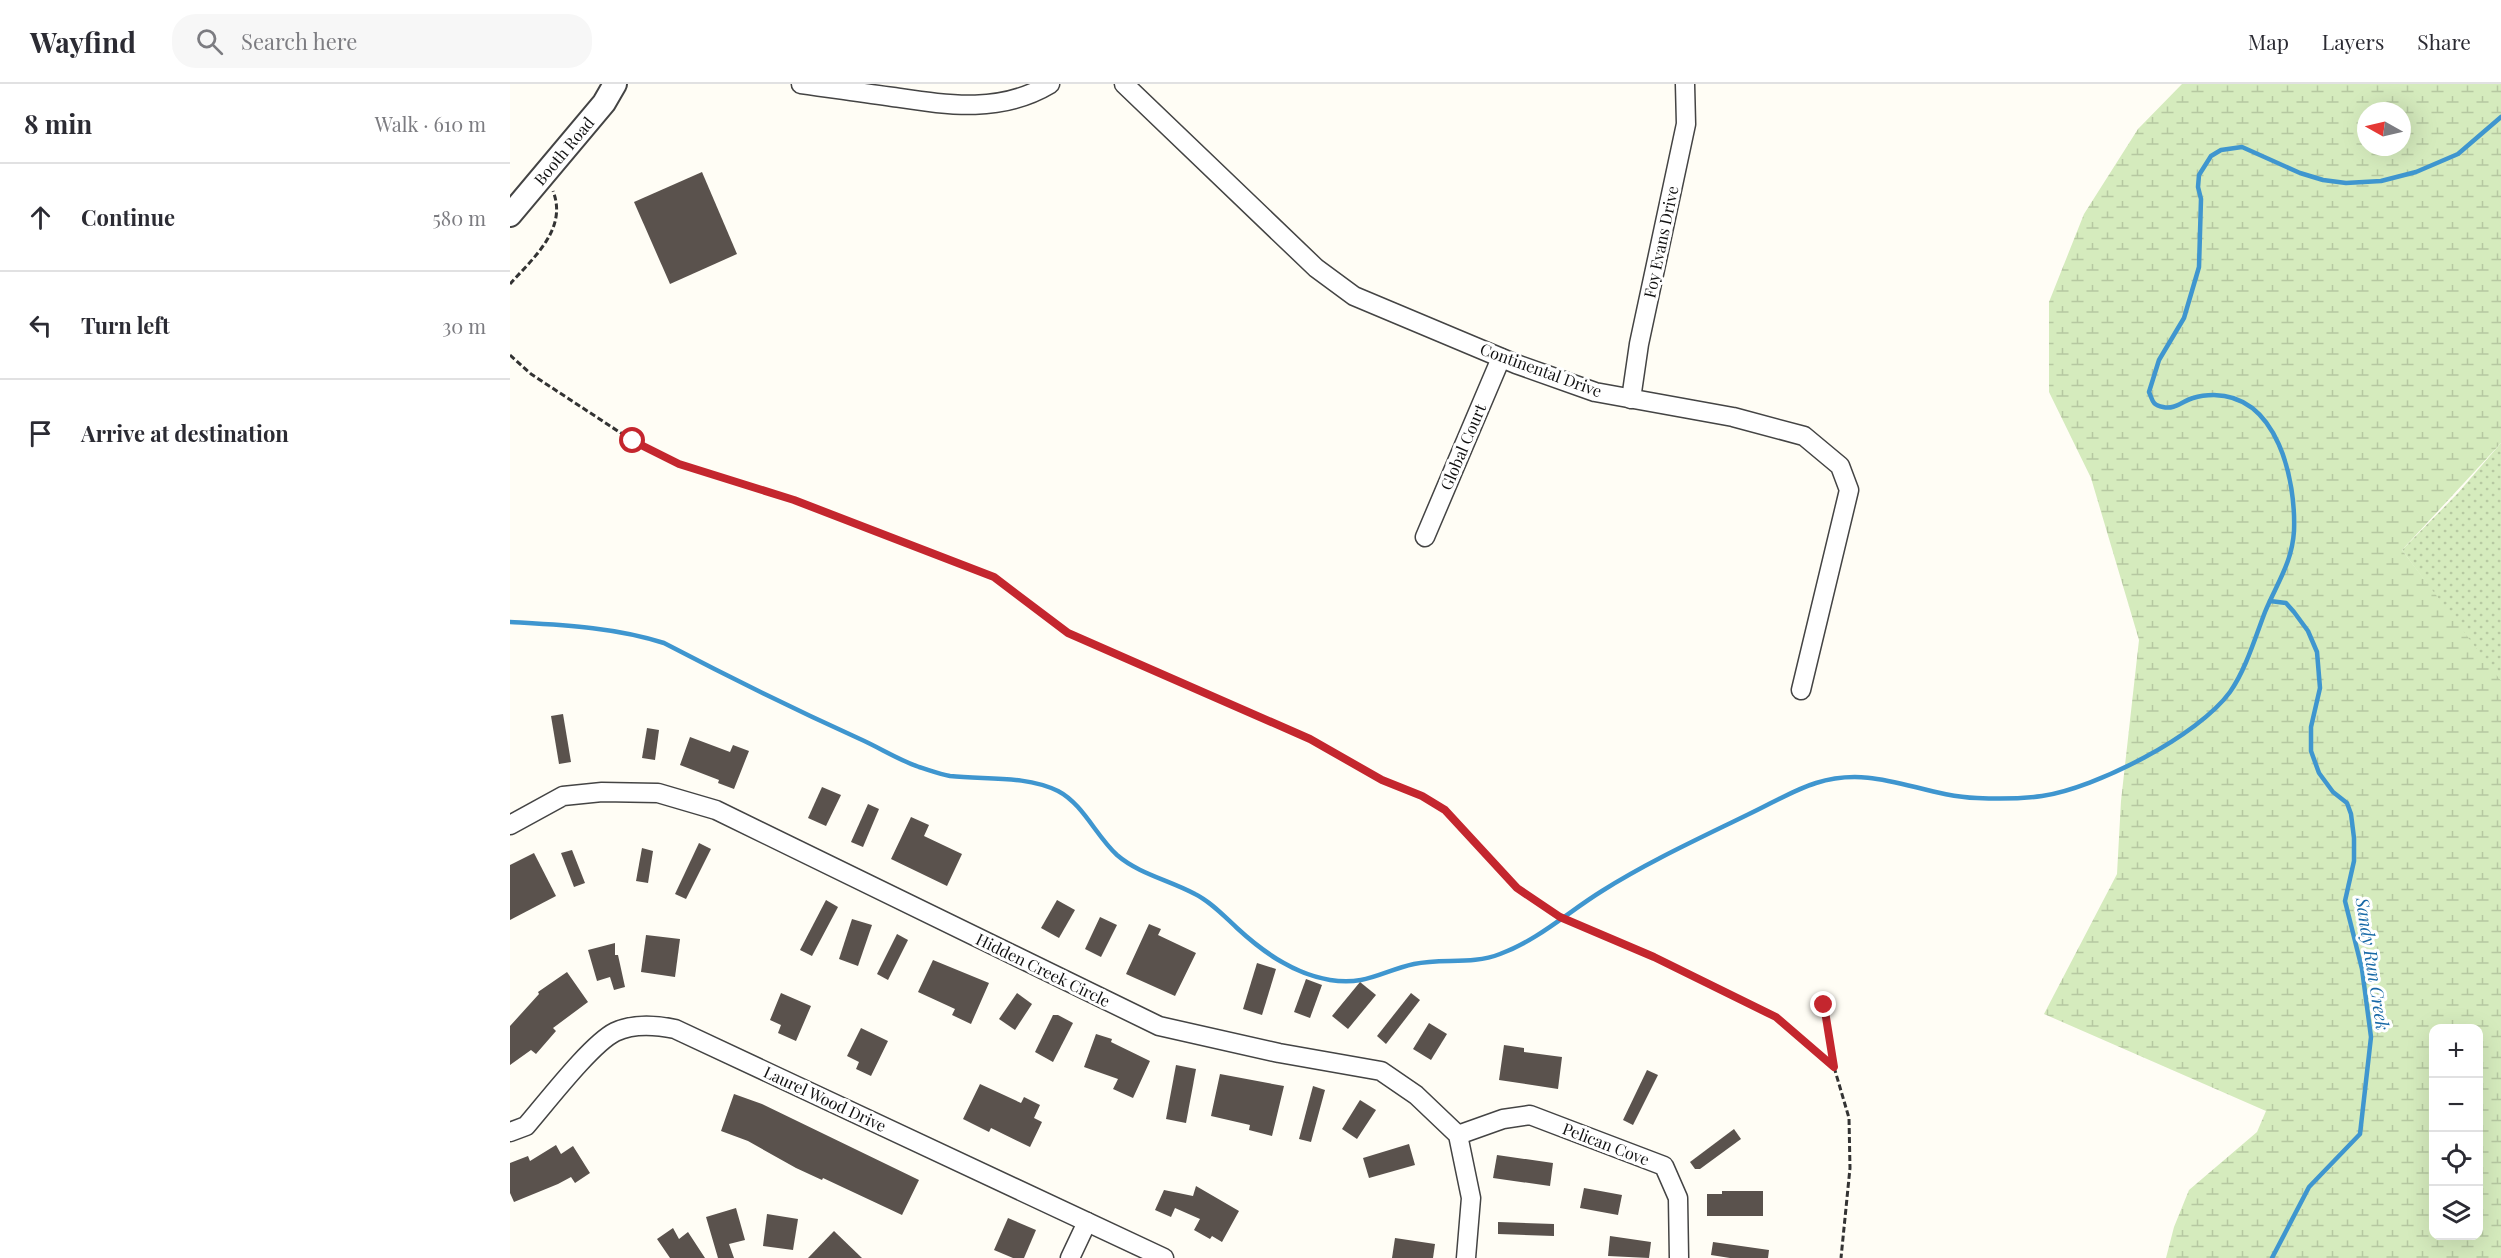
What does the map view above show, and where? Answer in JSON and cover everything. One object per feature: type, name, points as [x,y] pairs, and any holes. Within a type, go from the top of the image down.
[{"type":"street","name":"Booth Road","points":[[510,215],[604,103],[615,84]]},
{"type":"street","points":[[801,84],[948,105],[983,106],[1020,99],[1050,84]]},
{"type":"street","name":"Continental Drive","points":[[1124,84],[1316,268],[1354,296],[1502,358],[1595,393],[1733,417],[1804,436],[1840,466],[1849,490],[1801,690]]},
{"type":"street","name":"Foy Evans Drive","points":[[1631,399],[1639,344],[1686,124],[1684,84]]},
{"type":"street","name":"Global Court","points":[[1425,537],[1502,358]]},
{"type":"street","name":"Hidden Creek Circle","points":[[510,825],[563,796],[602,792],[658,793],[707,807],[1159,1026],[1279,1053],[1381,1071],[1416,1095],[1458,1135]]},
{"type":"street","name":"Laurel Wood Drive","points":[[510,1132],[526,1126],[603,1041],[616,1032],[652,1024],[675,1029],[1164,1258]]},
{"type":"street","name":"Pelican Cove","points":[[1458,1135],[1503,1119],[1530,1115],[1664,1166],[1678,1198],[1679,1258]]},
{"type":"street","points":[[1458,1135],[1470,1198],[1466,1258]]},
{"type":"street","points":[[1070,1258],[1087,1222]]},
{"type":"path","points":[[510,284],[548,241],[556,214],[556,200],[545,173]]},
{"type":"path","points":[[510,355],[531,374],[633,441],[679,464],[794,500],[994,577],[1068,633],[1310,739],[1382,780],[1422,796],[1445,810],[1517,888],[1560,917],[1654,957],[1776,1017],[1834,1067]]},
{"type":"path","points":[[1824,1005],[1834,1067],[1849,1118],[1850,1168],[1841,1258]]},
{"type":"green space","points":[[2182,84],[2501,84],[2501,443],[2402,550],[2501,681],[2501,1258],[2166,1258],[2174,1227],[2189,1190],[2257,1132],[2266,1111],[2044,1014],[2117,874],[2121,801],[2139,640],[2091,478],[2049,392],[2049,302],[2084,214],[2138,129]]},
{"type":"green space","points":[[2501,443],[2501,684],[2402,550],[2458,493]]},
{"type":"building","points":[[702,172],[737,254],[670,284],[634,202]]},
{"type":"building","points":[[563,714],[571,762],[559,764],[551,716]]},
{"type":"building","points":[[647,728],[659,730],[655,760],[642,758]]},
{"type":"building","points":[[690,737],[730,752],[733,745],[749,751],[734,789],[718,783],[719,780],[680,765]]},
{"type":"building","points":[[822,787],[841,795],[826,826],[808,818]]},
{"type":"building","points":[[868,804],[879,809],[863,847],[851,842]]},
{"type":"building","points":[[911,817],[929,825],[924,836],[962,854],[947,886],[891,859]]},
{"type":"building","points":[[699,843],[711,849],[686,899],[675,894]]},
{"type":"building","points":[[642,848],[653,851],[648,883],[636,881]]},
{"type":"building","points":[[572,850],[585,883],[574,887],[561,853]]},
{"type":"building","points":[[534,853],[556,896],[510,920],[510,865]]},
{"type":"building","points":[[826,900],[838,907],[812,956],[800,950]]},
{"type":"building","points":[[1057,900],[1075,910],[1059,938],[1041,928]]},
{"type":"building","points":[[1100,917],[1117,925],[1101,957],[1085,949]]},
{"type":"building","points":[[852,919],[872,925],[858,966],[839,959]]},
{"type":"building","points":[[1149,924],[1161,929],[1158,935],[1196,953],[1175,996],[1126,974]]},
{"type":"building","points":[[897,934],[908,940],[888,980],[877,974]]},
{"type":"building","points":[[646,935],[680,939],[675,977],[641,972]]},
{"type":"building","points":[[615,943],[615,955],[618,955],[625,987],[614,990],[610,977],[597,981],[588,950]]},
{"type":"building","points":[[933,960],[989,983],[971,1024],[952,1015],[955,1009],[918,992]]},
{"type":"building","points":[[1257,963],[1276,969],[1262,1015],[1243,1009]]},
{"type":"building","points":[[567,972],[588,1002],[553,1028],[556,1031],[536,1054],[531,1050],[510,1065],[510,1026],[539,994],[538,992]]},
{"type":"building","points":[[1306,979],[1322,985],[1310,1018],[1294,1012]]},
{"type":"building","points":[[1360,982],[1376,995],[1348,1029],[1332,1016]]},
{"type":"building","points":[[781,993],[811,1006],[796,1041],[778,1033],[781,1025],[770,1020]]},
{"type":"building","points":[[1017,993],[1032,1004],[1015,1030],[999,1019]]},
{"type":"building","points":[[1411,993],[1420,1000],[1386,1044],[1377,1036]]},
{"type":"building","points":[[1053,1015],[1058,1015],[1073,1023],[1053,1062],[1035,1052]]},
{"type":"building","points":[[1429,1023],[1447,1034],[1431,1060],[1413,1049]]},
{"type":"building","points":[[861,1028],[888,1041],[871,1076],[856,1069],[859,1062],[847,1056]]},
{"type":"building","points":[[1096,1034],[1112,1039],[1111,1042],[1150,1061],[1133,1098],[1113,1089],[1118,1079],[1084,1067]]},
{"type":"building","points":[[1504,1045],[1524,1048],[1524,1052],[1562,1057],[1558,1089],[1499,1080]]},
{"type":"building","points":[[1176,1065],[1196,1069],[1186,1123],[1166,1119]]},
{"type":"building","points":[[1647,1070],[1658,1075],[1633,1125],[1623,1120]]},
{"type":"building","points":[[1220,1074],[1284,1086],[1272,1136],[1249,1130],[1250,1125],[1211,1116]]},
{"type":"building","points":[[980,1084],[1021,1103],[1024,1097],[1040,1105],[1034,1118],[1042,1122],[1030,1147],[991,1128],[989,1132],[963,1119]]},
{"type":"building","points":[[1313,1086],[1325,1090],[1311,1142],[1299,1139]]},
{"type":"building","points":[[734,1094],[762,1104],[919,1180],[902,1215],[823,1178],[822,1180],[796,1168],[748,1141],[721,1131]]},
{"type":"building","points":[[1360,1100],[1376,1110],[1357,1139],[1342,1129]]},
{"type":"building","points":[[1734,1129],[1741,1139],[1700,1169],[1695,1169],[1690,1162]]},
{"type":"building","points":[[1409,1144],[1415,1165],[1369,1178],[1363,1158]]},
{"type":"building","points":[[556,1145],[561,1154],[573,1146],[590,1173],[575,1183],[571,1177],[514,1202],[510,1193],[510,1163],[528,1156],[530,1161]]},
{"type":"building","points":[[1497,1155],[1553,1163],[1550,1186],[1493,1178]]},
{"type":"building","points":[[1196,1186],[1239,1211],[1222,1242],[1212,1236],[1210,1239],[1194,1230],[1200,1219],[1175,1208],[1171,1217],[1155,1210],[1164,1190],[1193,1196]]},
{"type":"building","points":[[1584,1188],[1622,1195],[1618,1215],[1580,1208]]},
{"type":"building","points":[[1722,1191],[1763,1191],[1763,1216],[1707,1216],[1707,1194],[1722,1194]]},
{"type":"building","points":[[736,1208],[745,1240],[729,1244],[734,1258],[718,1258],[706,1217]]},
{"type":"building","points":[[767,1214],[798,1219],[793,1250],[763,1246]]},
{"type":"building","points":[[1008,1218],[1036,1230],[1024,1258],[1013,1258],[994,1250]]},
{"type":"building","points":[[1498,1222],[1554,1224],[1554,1236],[1498,1234]]},
{"type":"building","points":[[673,1228],[679,1239],[688,1232],[705,1258],[670,1258],[657,1239]]},
{"type":"building","points":[[834,1231],[862,1258],[808,1258]]},
{"type":"building","points":[[1610,1236],[1651,1242],[1649,1258],[1608,1256]]},
{"type":"building","points":[[1395,1238],[1435,1244],[1433,1258],[1392,1258]]},
{"type":"building","points":[[1713,1242],[1769,1250],[1768,1258],[1730,1258],[1711,1255]]},
{"type":"waterway","points":[[510,622],[607,630],[664,643],[919,767],[950,776],[1032,782],[1058,791],[1075,804],[1109,847],[1126,862],[1201,897],[1269,954],[1304,973],[1330,980],[1354,981],[1414,964],[1489,957],[1527,941],[1619,880],[1816,783],[1838,778],[1858,777],[1878,779],[1956,796],[2001,799],[2042,796],[2090,783],[2117,771],[2144,758],[2195,726],[2230,692],[2241,673],[2287,563],[2294,531],[2291,488],[2279,444],[2268,425],[2254,410],[2236,399],[2214,395],[2195,397],[2167,408],[2155,404],[2149,392],[2159,360],[2184,318],[2199,267],[2201,199],[2198,187],[2199,175],[2211,156],[2221,150],[2242,147],[2300,173],[2323,180],[2346,183],[2381,181],[2416,172],[2458,154],[2501,117]]},
{"type":"waterway","name":"Sandy Run Creek","points":[[2270,601],[2286,603],[2308,631],[2317,652],[2320,688],[2311,727],[2311,751],[2319,773],[2333,792],[2347,803],[2351,814],[2354,861],[2345,901],[2362,969],[2371,1037],[2360,1134],[2309,1187],[2272,1258]]},
{"type":"route","points":[[633,441],[679,464],[794,500],[994,577],[1068,633],[1310,739],[1382,780],[1422,796],[1445,810],[1517,888],[1560,917],[1654,957],[1776,1017],[1834,1067],[1824,1005]]}]
